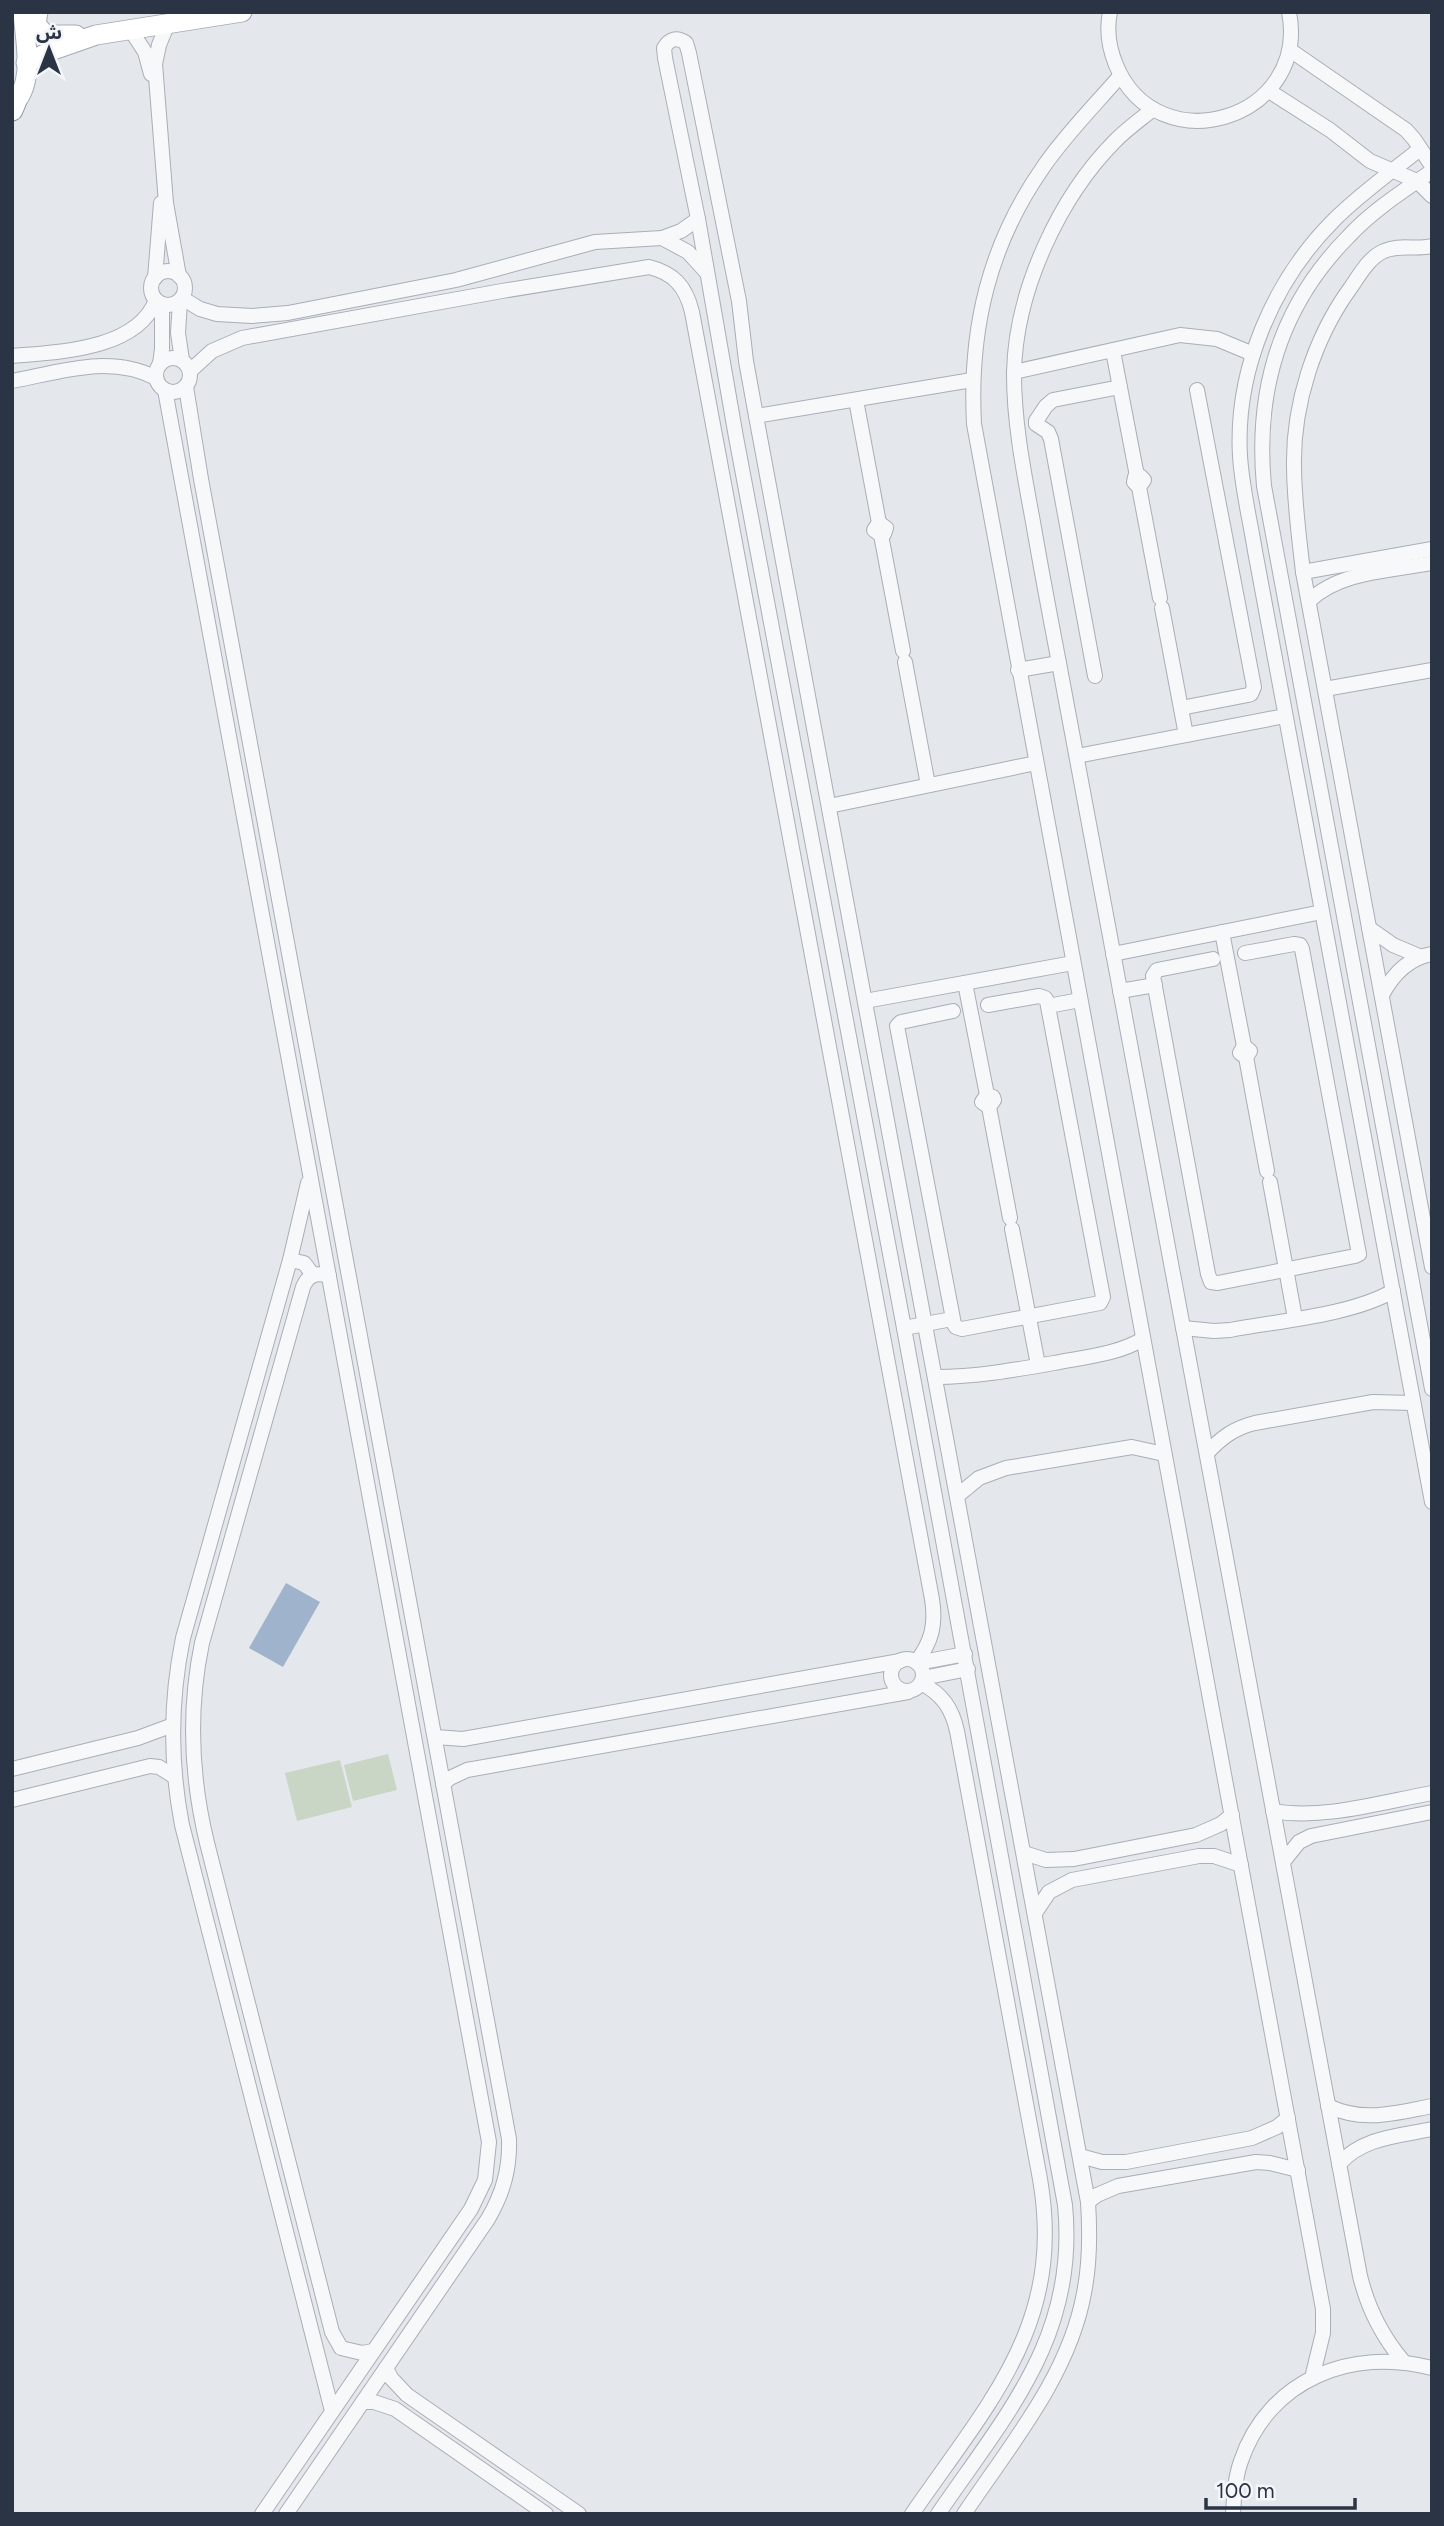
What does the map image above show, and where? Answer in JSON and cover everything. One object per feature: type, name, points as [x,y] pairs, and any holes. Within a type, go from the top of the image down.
[{"type":"main road","points":[[13,107],[25,84],[23,12]]},
{"type":"main road","points":[[38,12],[36,24],[46,35],[96,35]]},
{"type":"main road","points":[[26,64],[53,50],[96,35],[242,12]]},
{"type":"street","points":[[1110,12],[1108,37],[1120,76],[1134,94],[1153,109],[1193,122],[1214,121],[1234,115],[1253,105],[1269,91],[1278,79],[1290,50],[1292,25],[1289,12]]},
{"type":"street","points":[[168,23],[155,64],[166,203],[179,276],[185,287],[181,299],[178,333],[191,377],[186,387],[507,2128],[508,2167],[498,2202],[286,2514]]},
{"type":"street","points":[[130,29],[139,40],[150,65],[161,204],[155,278],[151,289],[159,302],[160,363],[156,370],[273,975],[488,2130],[488,2167],[479,2195],[262,2514]]},
{"type":"street","points":[[676,39],[686,43],[739,301],[756,416],[1088,2202],[1089,2262],[1084,2294],[1076,2327],[1063,2360],[1050,2385],[962,2514],[941,2509],[1015,2402],[1043,2352],[1063,2290],[1068,2230],[1058,2160],[968,1670],[736,436],[698,219],[664,53],[667,43],[676,39]]},
{"type":"street","points":[[1290,50],[1406,130],[1415,139],[1432,168],[1370,216],[1328,258],[1296,308],[1283,335],[1266,386],[1261,432],[1264,486],[1432,1389]]},
{"type":"street","points":[[1120,76],[1046,162],[1015,212],[1003,238],[982,304],[975,344],[972,380],[974,424],[1323,2309],[1323,2333],[1312,2378]]},
{"type":"street","points":[[1269,91],[1330,130],[1367,159],[1417,181],[1432,196]]},
{"type":"street","points":[[1153,109],[1116,139],[1090,170],[1066,204],[1047,240],[1023,310],[1014,372],[1016,417],[1022,465],[1366,2300],[1375,2322],[1403,2361]]},
{"type":"street","points":[[1420,149],[1332,222],[1293,271],[1263,326],[1253,354],[1242,406],[1240,456],[1285,716],[1432,1502]]},
{"type":"street","points":[[1367,159],[1368,190]]},
{"type":"street","points":[[181,299],[200,309],[217,313],[252,316],[288,313],[456,280],[595,242],[662,238],[681,231],[698,219]]},
{"type":"street","points":[[662,238],[688,252],[707,274]]},
{"type":"street","points":[[1432,246],[1396,247],[1373,257],[1340,302],[1321,339],[1307,379],[1298,421],[1294,463],[1303,572],[1414,1170],[1429,1234],[1432,1267]]},
{"type":"street","points":[[186,365],[242,338],[527,286],[649,267],[674,277],[683,287],[689,299],[698,344],[932,1599],[934,1626],[925,1651],[917,1662]]},
{"type":"street","points":[[155,278],[167,272],[179,276]]},
{"type":"street","points":[[159,302],[174,304],[181,299]]},
{"type":"street","points":[[12,355],[66,350],[110,341],[145,321],[159,302]]},
{"type":"street","points":[[1014,372],[1192,334],[1217,339],[1253,354]]},
{"type":"street","points":[[1113,351],[1186,735]]},
{"type":"street","points":[[160,363],[170,358],[186,365]]},
{"type":"street","points":[[12,381],[94,365],[110,365],[141,370],[176,392],[186,387]]},
{"type":"street","points":[[756,416],[972,380]]},
{"type":"street","points":[[1095,676],[1051,439],[1048,432],[1036,421],[1046,406],[1054,400],[1120,387]]},
{"type":"street","points":[[1181,708],[1248,695],[1254,687],[1197,390]]},
{"type":"street","points":[[856,400],[928,785]]},
{"type":"street","points":[[736,436],[759,432]]},
{"type":"street","points":[[1255,551],[1275,547]]},
{"type":"street","points":[[1303,572],[1432,549]]},
{"type":"street","points":[[1308,601],[1328,585],[1340,580],[1432,563]]},
{"type":"street","points":[[1018,670],[1059,663]]},
{"type":"street","points":[[1325,689],[1432,670]]},
{"type":"street","points":[[1077,756],[1285,716]]},
{"type":"street","points":[[829,806],[1036,763]]},
{"type":"street","points":[[824,899],[845,895]]},
{"type":"street","points":[[1113,954],[1322,912]]},
{"type":"street","points":[[1369,928],[1393,945],[1426,955]]},
{"type":"street","points":[[1222,932],[1295,1318]]},
{"type":"street","points":[[1213,959],[1153,973],[1209,1278],[1211,1282],[1218,1283],[1359,1254],[1302,949],[1300,945],[1294,944],[1245,953]]},
{"type":"street","points":[[1382,995],[1397,972],[1426,955]]},
{"type":"street","points":[[865,1001],[1073,963]]},
{"type":"street","points":[[273,975],[293,972]]},
{"type":"street","points":[[965,983],[1038,1365]]},
{"type":"street","points":[[1120,991],[1155,985]]},
{"type":"street","points":[[953,1012],[901,1022],[897,1026],[952,1319],[956,1327],[962,1329],[1100,1303],[1103,1300],[1045,998],[1042,996],[988,1005]]},
{"type":"street","points":[[1048,1006],[1080,999]]},
{"type":"street","points":[[309,1168],[305,1201],[290,1260],[183,1639],[173,1725],[175,1777],[187,1847],[332,2411]]},
{"type":"street","points":[[1414,1170],[1432,1183]]},
{"type":"street","points":[[1357,1244],[1383,1239]]},
{"type":"street","points":[[290,1260],[304,1263],[313,1275]]},
{"type":"street","points":[[329,1276],[321,1273],[313,1275],[306,1280],[303,1287],[202,1643],[194,1704],[192,1750],[197,1799],[204,1832],[332,2332],[341,2348],[362,2353],[373,2351]]},
{"type":"street","points":[[1183,1328],[1214,1331],[1295,1318],[1367,1304],[1393,1291]]},
{"type":"street","points":[[904,1328],[952,1319]]},
{"type":"street","points":[[935,1377],[988,1374],[1038,1365],[1120,1350],[1143,1339]]},
{"type":"street","points":[[1207,1453],[1228,1433],[1240,1426],[1373,1402],[1413,1403]]},
{"type":"street","points":[[957,1496],[979,1478],[1006,1468],[1115,1449],[1149,1449],[1164,1454]]},
{"type":"street","points":[[382,1563],[402,1560]]},
{"type":"street","points":[[435,1737],[463,1739],[900,1661],[917,1662],[965,1654]]},
{"type":"street","points":[[900,1661],[892,1669],[891,1679],[897,1688],[908,1692]]},
{"type":"street","points":[[917,1662],[923,1672],[922,1681]]},
{"type":"street","points":[[443,1784],[467,1770],[908,1692],[922,1681],[968,1670]]},
{"type":"street","points":[[912,2514],[1000,2385],[1021,2347],[1030,2327],[1042,2280],[1046,2224],[957,1731],[949,1707],[922,1681]]},
{"type":"street","points":[[12,1769],[138,1738],[173,1725]]},
{"type":"street","points":[[12,1800],[150,1766],[175,1777]]},
{"type":"street","points":[[1273,1811],[1319,1813],[1432,1793]]},
{"type":"street","points":[[1283,1861],[1299,1842],[1311,1836],[1432,1812]]},
{"type":"street","points":[[1024,1853],[1057,1860],[1100,1854],[1196,1835],[1221,1824],[1231,1815]]},
{"type":"street","points":[[1035,1913],[1049,1892],[1072,1880],[1199,1856],[1221,1858],[1241,1865]]},
{"type":"street","points":[[1328,2106],[1351,2115],[1375,2117],[1432,2106]]},
{"type":"street","points":[[1080,2156],[1114,2163],[1164,2155],[1252,2138],[1277,2127],[1288,2118]]},
{"type":"street","points":[[488,2130],[507,2128]]},
{"type":"street","points":[[1339,2164],[1347,2155],[1368,2143],[1432,2129]]},
{"type":"street","points":[[1088,2202],[1118,2186],[1256,2162],[1270,2162],[1298,2171]]},
{"type":"street","points":[[1233,2514],[1234,2487],[1252,2436],[1267,2414],[1286,2395],[1312,2378],[1354,2363],[1403,2361],[1432,2368]]},
{"type":"street","points":[[386,2368],[391,2378],[407,2395],[579,2514]]},
{"type":"street","points":[[363,2402],[374,2402],[395,2409],[546,2514]]},
{"type":"street","points":[[288,2476],[304,2487]]},
{"type":"green space","points":[[388,1754],[397,1790],[353,1801],[344,1765]]},
{"type":"green space","points":[[340,1760],[352,1807],[297,1821],[285,1773]]},
{"type":"water","points":[[286,1583],[320,1602],[283,1667],[249,1648]]}]
